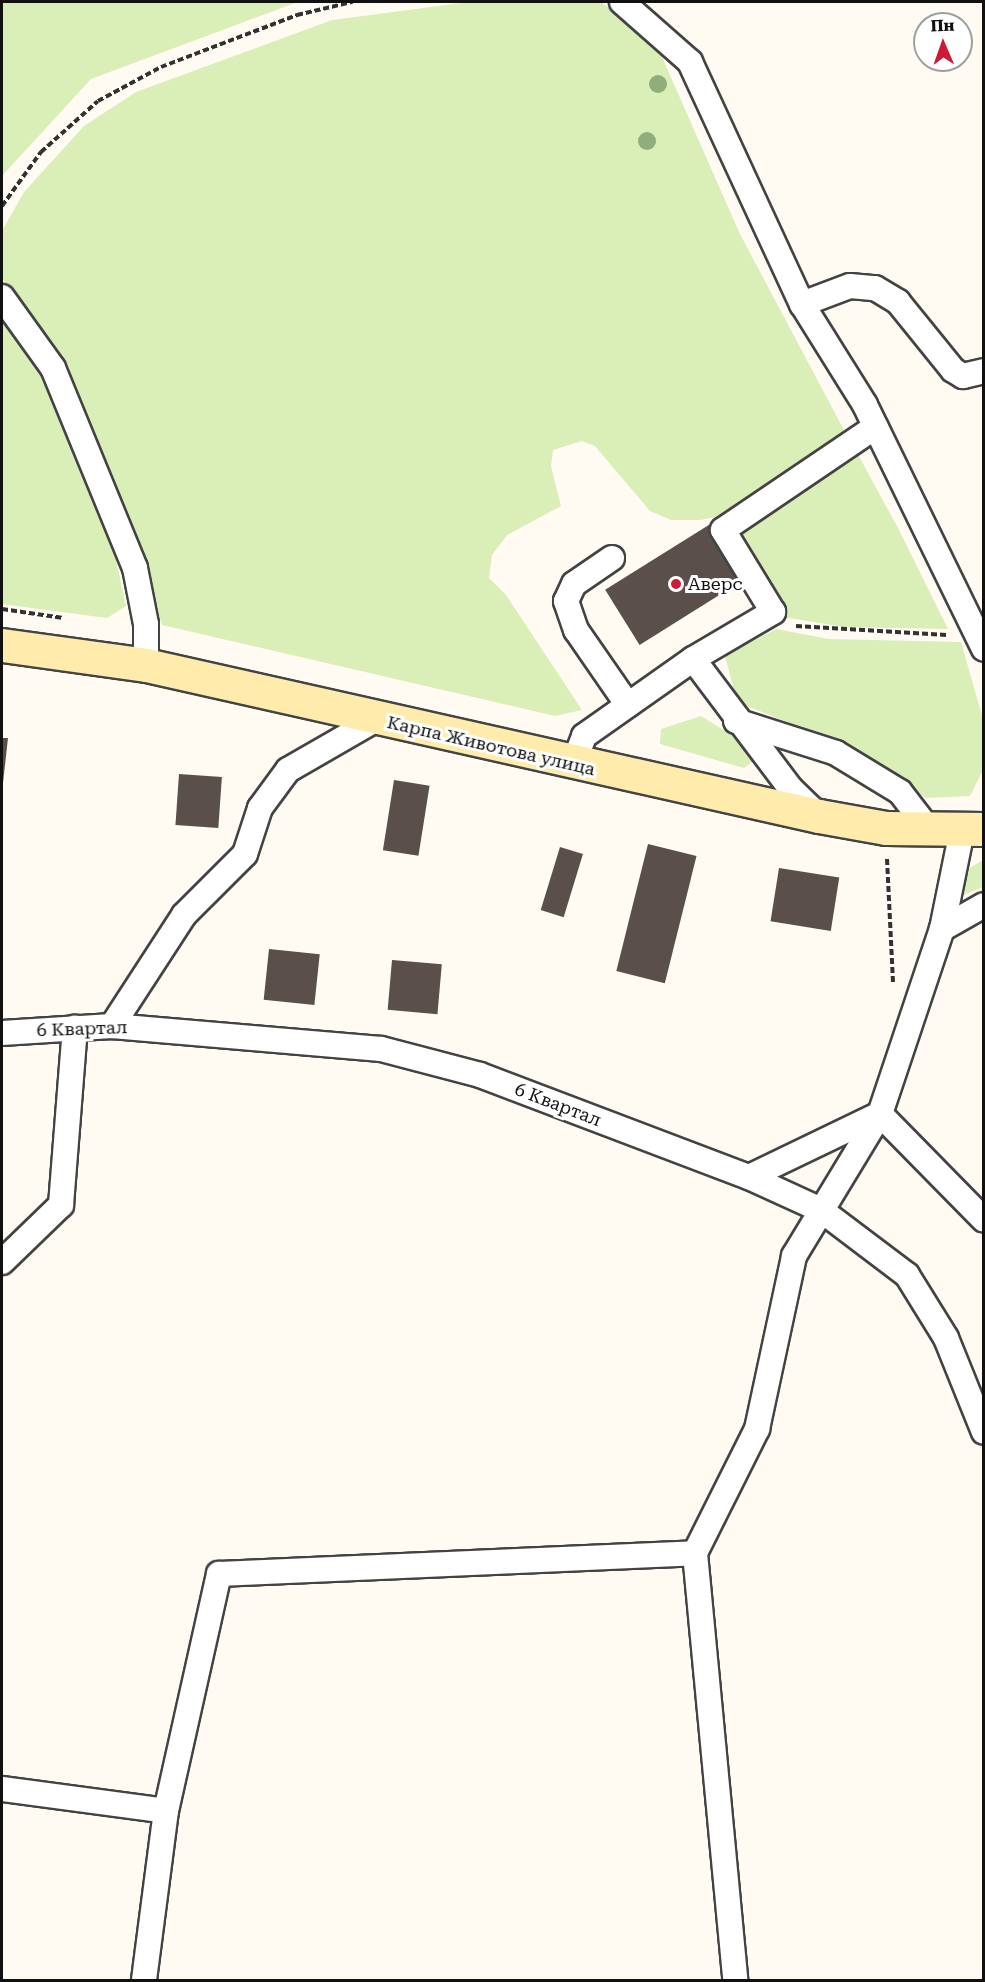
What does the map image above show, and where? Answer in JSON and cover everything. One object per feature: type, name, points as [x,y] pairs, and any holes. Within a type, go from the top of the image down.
[{"type":"main road","name":"Карпа Животова улица","points":[[2,645],[146,665],[573,765],[819,816],[886,828],[930,831],[973,830]]},
{"type":"street","points":[[622,2],[690,62],[802,304],[875,427],[981,642]]},
{"type":"street","points":[[802,304],[849,286],[875,288],[898,302],[953,370],[963,376],[984,371]]},
{"type":"street","points":[[2,297],[53,368],[135,568],[146,624],[146,665]]},
{"type":"street","points":[[573,765],[584,736],[693,659],[773,612],[723,530],[875,427]]},
{"type":"street","points":[[612,558],[574,584],[566,601],[576,630],[628,705]]},
{"type":"street","points":[[693,659],[736,721],[819,816]]},
{"type":"street","points":[[112,1026],[184,915],[245,854],[260,808],[288,770],[375,720]]},
{"type":"street","points":[[736,721],[836,753],[900,792],[930,831]]},
{"type":"street","points":[[735,1980],[695,1553],[757,1429],[794,1256],[879,1114],[973,830]]},
{"type":"street","points":[[942,929],[984,905]]},
{"type":"street","name":"6 Квартал","points":[[2,1033],[112,1026],[381,1049],[480,1075],[748,1178],[821,1210],[907,1275],[946,1338],[984,1432]]},
{"type":"street","points":[[2,1263],[61,1205],[75,1028]]},
{"type":"street","points":[[748,1178],[879,1114]]},
{"type":"street","points":[[879,1114],[984,1220]]},
{"type":"street","points":[[144,1980],[166,1811],[219,1574],[695,1553]]},
{"type":"street","points":[[2,1789],[166,1811]]},
{"type":"path","points":[[2,206],[40,152],[98,101],[161,67],[297,15],[352,2]]},
{"type":"path","points":[[758,620],[843,633],[981,642]]},
{"type":"path","points":[[886,828],[894,991]]},
{"type":"green space","points":[[2,2],[298,2],[91,79],[2,176]]},
{"type":"green space","points":[[469,2],[601,2],[658,48],[740,234],[844,430],[828,448],[722,516],[700,520],[671,520],[650,511],[595,446],[582,441],[553,450],[551,466],[561,506],[507,535],[492,555],[489,578],[506,595],[582,710],[555,716],[162,625],[143,562],[61,362],[2,278],[2,231],[24,192],[84,126],[136,92],[332,20]]},
{"type":"green space","points":[[2,313],[44,372],[111,537],[126,606],[107,618],[2,604]]},
{"type":"green space","points":[[855,449],[898,528],[948,629],[844,627],[783,617],[731,531]]},
{"type":"green space","points":[[776,629],[829,639],[961,642],[983,719],[983,770],[970,796],[926,798],[842,744],[737,702],[725,656]]},
{"type":"green space","points":[[701,716],[744,743],[755,760],[744,768],[660,744],[661,729]]},
{"type":"green space","points":[[983,860],[983,887],[961,896],[970,868]]},
{"type":"building","name":"Аверс","points":[[712,523],[746,578],[640,645],[605,590]]},
{"type":"building","points":[[2,738],[8,738],[3,783],[2,783]]},
{"type":"building","points":[[179,774],[222,777],[218,828],[175,825]]},
{"type":"building","points":[[394,780],[430,786],[418,856],[383,850]]},
{"type":"building","points":[[648,844],[697,856],[665,983],[616,971]]},
{"type":"building","points":[[560,847],[583,854],[564,917],[541,910]]},
{"type":"building","points":[[779,868],[839,878],[831,931],[771,921]]},
{"type":"building","points":[[269,949],[320,954],[314,1005],[264,1000]]},
{"type":"building","points":[[392,960],[442,964],[437,1014],[388,1010]]},
{"type":"place","name":"Аверс","points":[[676,584]]}]
